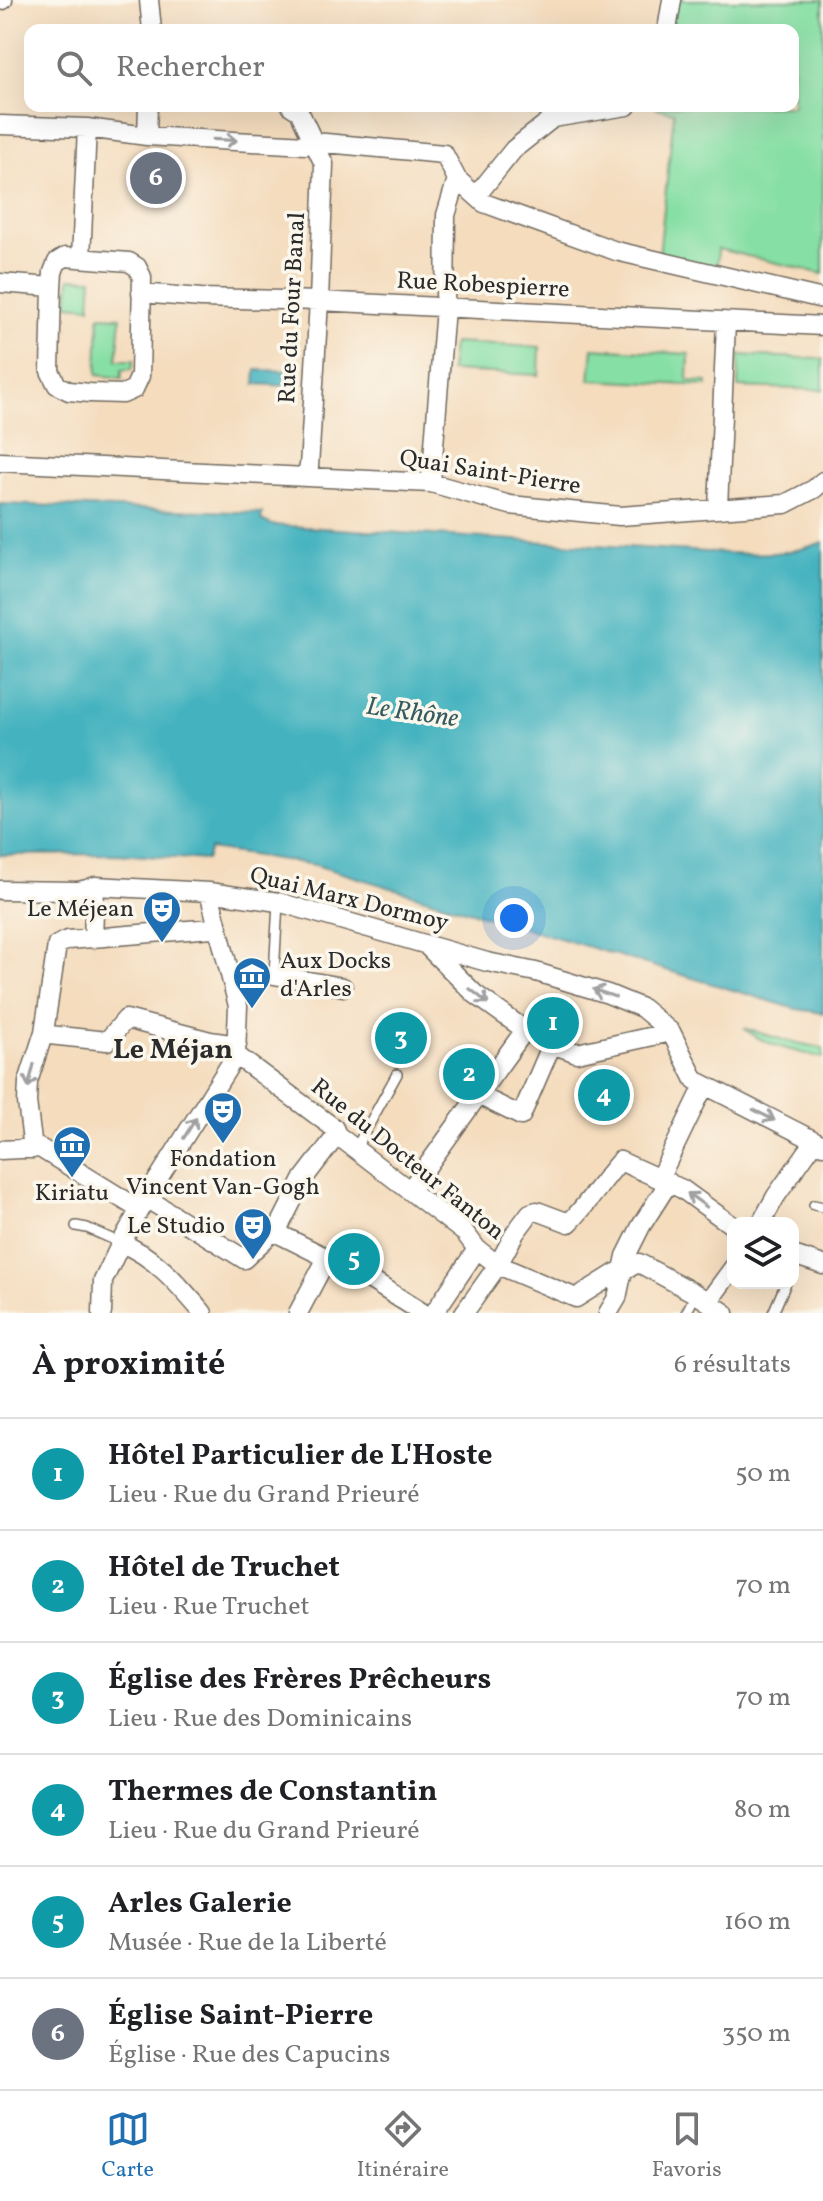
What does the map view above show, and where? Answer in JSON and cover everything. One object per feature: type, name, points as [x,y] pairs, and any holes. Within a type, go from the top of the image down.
[{"type":"street","points":[[149,0],[151,24]]},
{"type":"street","points":[[668,24],[672,0]]},
{"type":"street","points":[[147,136],[148,112]]},
{"type":"street","name":"Rue du Four Banal","points":[[300,112],[324,164],[309,467],[304,477]]},
{"type":"street","points":[[477,195],[514,149],[553,118],[590,112]]},
{"type":"street","points":[[0,125],[87,128],[147,136],[306,145],[315,142],[444,154],[457,179],[484,203],[616,251],[823,299]]},
{"type":"street","points":[[81,258],[87,128]]},
{"type":"street","points":[[431,483],[445,308],[446,215],[457,179]]},
{"type":"street","points":[[65,257],[129,262],[137,267],[142,277],[140,376],[134,389],[123,394],[90,393],[69,391],[57,385],[50,371],[52,287],[57,262],[65,257]]},
{"type":"street","points":[[0,283],[52,287]]},
{"type":"street","name":"Rue Robespierre","points":[[141,293],[823,326]]},
{"type":"street","points":[[718,508],[726,323]]},
{"type":"street","name":"Quai Saint-Pierre","points":[[0,462],[431,483],[510,505],[620,516],[785,504],[823,481]]},
{"type":"street","points":[[93,939],[95,886]]},
{"type":"street","name":"Quai Marx Dormoy","points":[[0,896],[78,891],[95,886],[209,892],[278,902],[608,994],[642,1008],[671,1032]]},
{"type":"street","points":[[102,1313],[103,1281],[121,1243],[237,1050],[235,987],[209,892]]},
{"type":"street","points":[[33,1149],[27,1102],[28,1082],[44,1032],[57,945],[68,940],[212,928],[217,924]]},
{"type":"street","points":[[423,942],[475,994],[525,1030],[552,1044],[577,1053],[671,1032],[695,1080],[819,1143],[776,1196],[764,1217]]},
{"type":"street","points":[[274,975],[343,987]]},
{"type":"street","points":[[44,1032],[107,1041],[126,1019],[237,1050]]},
{"type":"street","points":[[410,1190],[525,1030]]},
{"type":"street","points":[[478,1095],[521,1116],[552,1044]]},
{"type":"street","name":"Rue du Docteur Fanton","points":[[237,1050],[334,1128],[337,1135],[465,1233],[477,1249],[498,1265],[576,1298],[631,1266]]},
{"type":"street","points":[[704,1086],[664,1180],[626,1256],[631,1266],[702,1298],[725,1313]]},
{"type":"street","points":[[0,1150],[40,1148],[244,1259],[280,1225],[304,1178],[337,1135]]},
{"type":"street","points":[[464,1313],[530,1213],[537,1211],[569,1223],[620,1161],[682,1189],[727,1222]]},
{"type":"street","points":[[273,1231],[369,1279],[402,1308],[423,1313]]},
{"type":"street","points":[[121,1243],[141,1251],[168,1274],[203,1313]]},
{"type":"street","points":[[434,1313],[477,1249]]},
{"type":"street","points":[[298,1313],[327,1258]]},
{"type":"street","points":[[799,1261],[823,1265]]},
{"type":"street","points":[[608,1313],[631,1266]]},
{"type":"street","points":[[702,1298],[727,1274]]},
{"type":"lane","points":[[235,987],[274,975],[278,902]]},
{"type":"lane","points":[[356,1148],[397,1074]]},
{"type":"lane","points":[[76,1226],[121,1243]]},
{"type":"lane","points":[[773,1313],[783,1289]]},
{"type":"lane","points":[[686,1313],[702,1298]]},
{"type":"green space","points":[[675,0],[823,0],[823,274],[718,249],[717,269],[659,256],[674,112],[799,112],[799,24],[671,24]]},
{"type":"green space","points":[[70,278],[92,279],[90,307],[68,305]]},
{"type":"green space","points":[[99,316],[121,317],[117,360],[134,360],[132,369],[122,370],[122,378],[97,375]]},
{"type":"green space","points":[[453,343],[540,347],[539,375],[450,371]]},
{"type":"green space","points":[[593,348],[689,354],[688,381],[707,382],[707,386],[590,380]]},
{"type":"green space","points":[[739,355],[823,359],[823,390],[738,387]]},
{"type":"green space","points":[[744,1028],[823,1048],[823,1058],[771,1044]]},
{"type":"water","points":[[256,370],[290,371],[290,386],[255,384]]},
{"type":"water","name":"Le Rhône","points":[[0,504],[262,513],[261,520],[272,525],[724,553],[786,552],[823,542],[823,1013],[796,1009],[315,865],[210,849],[206,860],[116,854],[0,855]]},
{"type":"place","name":"Église Saint-Pierre","points":[[156,178]]},
{"type":"place","name":"Le Méjean","points":[[162,944]]},
{"type":"place","name":"Aux Docks d'Arles","points":[[252,1010]]},
{"type":"place","name":"Hôtel Particulier de L'Hoste","points":[[553,1023]]},
{"type":"place","name":"Église des Frères Prêcheurs","points":[[401,1038]]},
{"type":"place","name":"Hôtel de Truchet","points":[[469,1074]]},
{"type":"place","name":"Thermes de Constantin","points":[[604,1095]]},
{"type":"place","name":"Fondation Vincent Van-Gogh","points":[[223,1145]]},
{"type":"place","name":"Kiriatu","points":[[72,1179]]},
{"type":"place","name":"Arles Galerie","points":[[354,1259]]},
{"type":"place","name":"Le Studio","points":[[253,1261]]},
{"type":"district","name":"Le Méjan","points":[[173,1050]]}]
